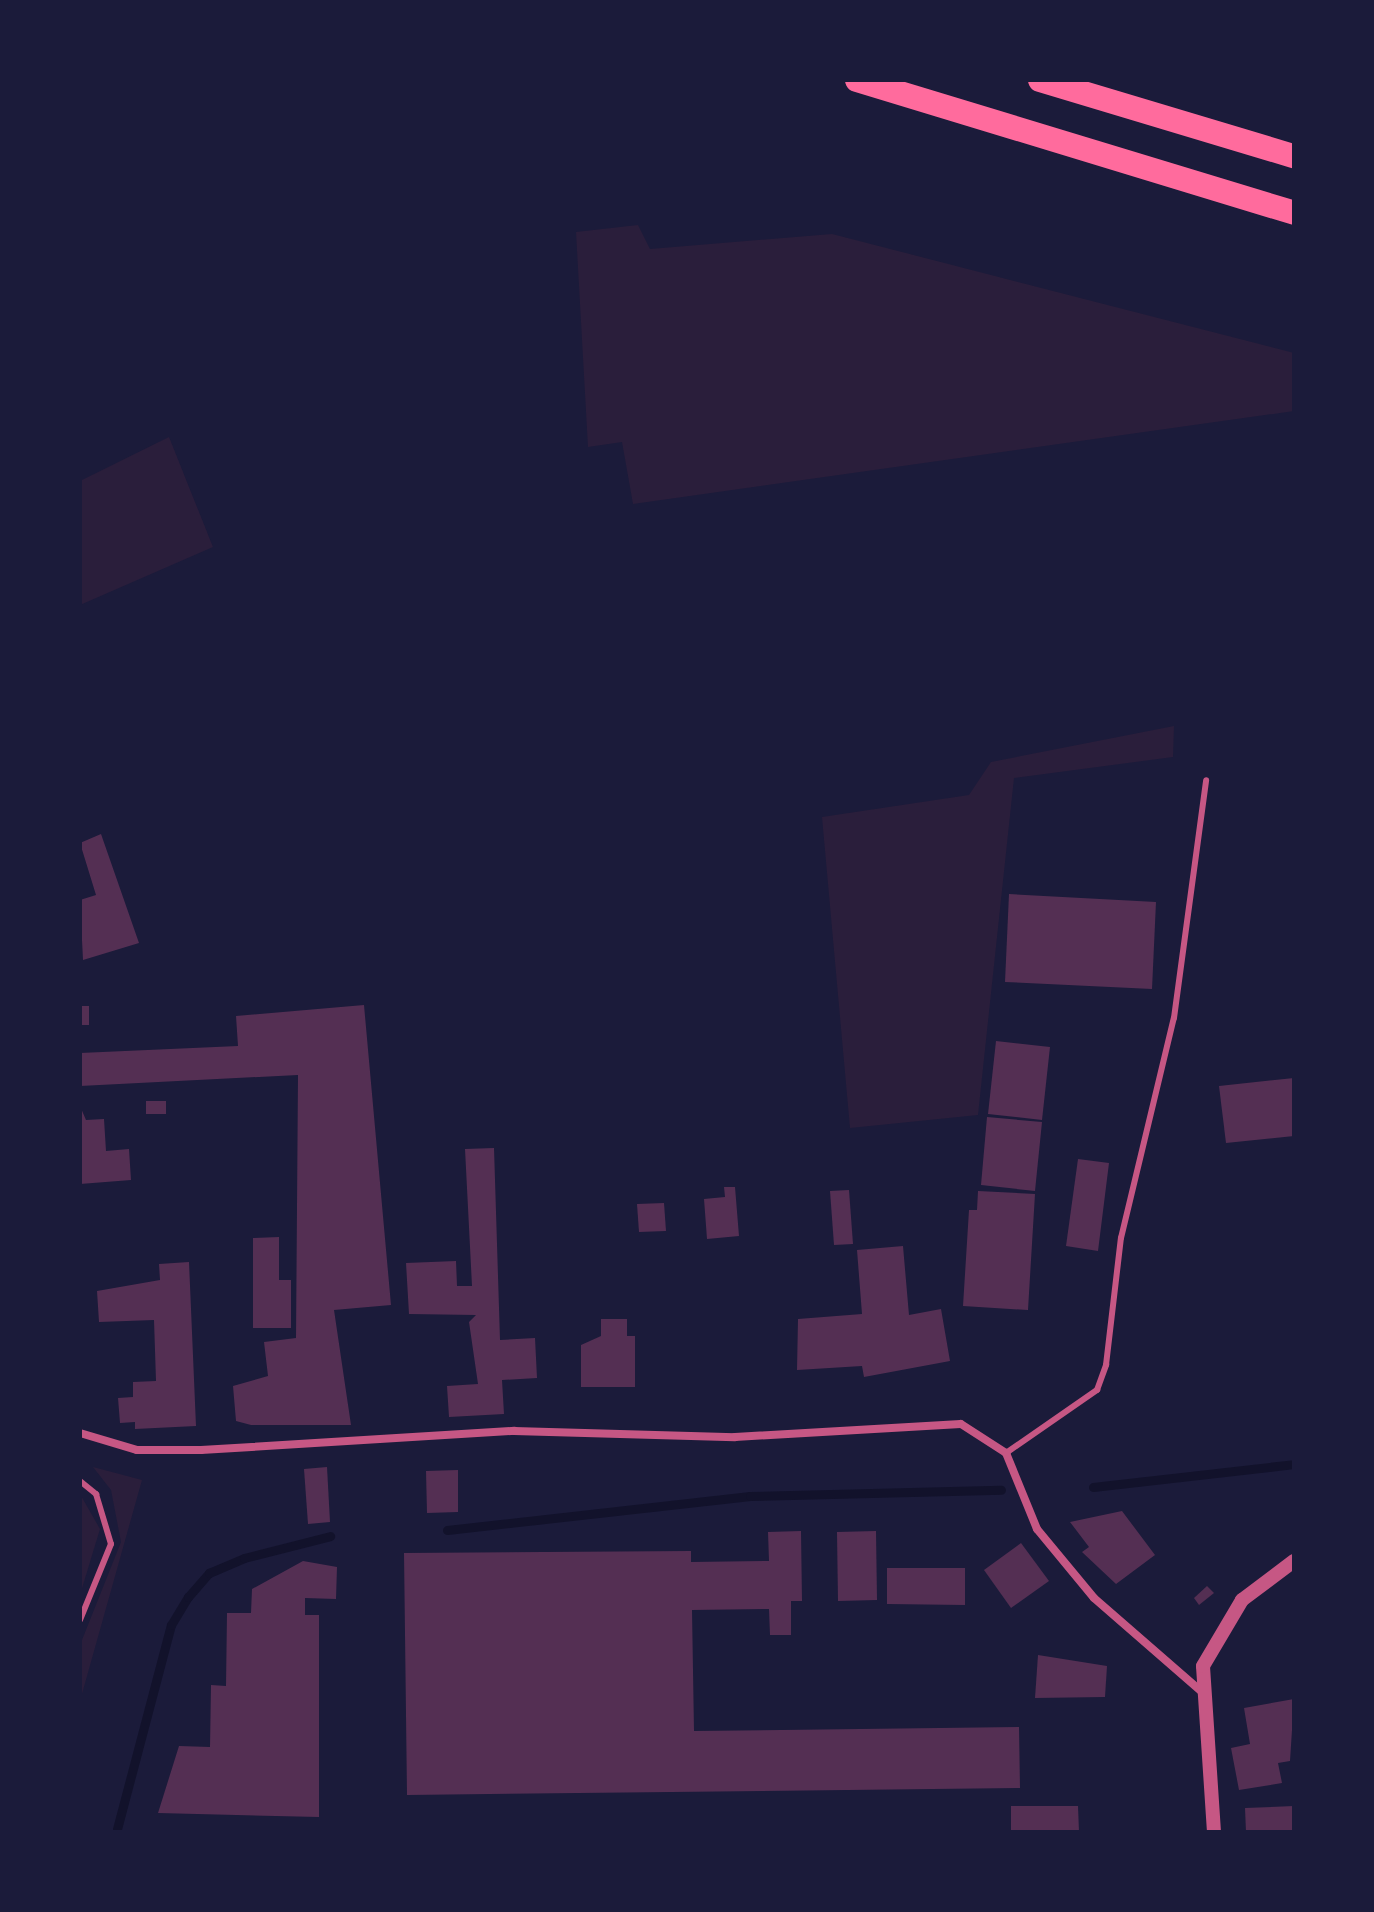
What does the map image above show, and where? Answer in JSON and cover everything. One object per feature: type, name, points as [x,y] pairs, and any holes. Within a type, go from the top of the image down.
[{"type":"highway","points":[[857,80],[1294,213]]},
{"type":"highway","points":[[1040,80],[1294,156]]},
{"type":"street","points":[[80,1433],[137,1450],[201,1450],[514,1431],[735,1437],[938,1423],[978,1431],[1006,1453],[1037,1529],[1084,1586],[1201,1691]]},
{"type":"street","points":[[1214,1832],[1201,1691],[1222,1624],[1294,1561]]},
{"type":"lane","points":[[1006,1453],[1097,1390],[1106,1365],[1121,1238],[1174,1018],[1206,780]]},
{"type":"lane","points":[[80,1481],[96,1494],[111,1544],[80,1620]]},
{"type":"shaded area","points":[[638,225],[650,249],[832,234],[1294,353],[1294,411],[633,504],[622,442],[588,447],[576,232]]},
{"type":"shaded area","points":[[169,437],[213,547],[80,605],[80,481]]},
{"type":"shaded area","points":[[1174,726],[1173,757],[1014,778],[978,1115],[850,1128],[822,817],[969,795],[991,762]]},
{"type":"shaded area","points":[[93,1467],[142,1480],[80,1701],[80,1645],[121,1542],[111,1490]]},
{"type":"shaded area","points":[[80,1494],[100,1529],[80,1595]]},
{"type":"building","points":[[101,834],[139,943],[83,960],[80,900],[96,895],[80,843]]},
{"type":"building","points":[[1009,894],[1156,902],[1152,989],[1005,982]]},
{"type":"building","points":[[364,1005],[391,1305],[334,1310],[351,1425],[251,1425],[236,1421],[233,1386],[268,1376],[264,1342],[296,1338],[298,1075],[80,1086],[80,1053],[238,1046],[236,1016]]},
{"type":"building","points":[[80,1006],[89,1006],[89,1025],[80,1025]]},
{"type":"building","points":[[996,1041],[1050,1047],[1042,1120],[988,1114]]},
{"type":"building","points":[[1294,1078],[1294,1136],[1226,1143],[1219,1086]]},
{"type":"building","points":[[146,1101],[166,1101],[166,1114],[146,1114]]},
{"type":"building","points":[[80,1106],[86,1120],[104,1119],[106,1151],[129,1149],[131,1180],[80,1184]]},
{"type":"building","points":[[987,1117],[1042,1122],[1035,1191],[981,1185]]},
{"type":"building","points":[[494,1148],[500,1340],[535,1338],[537,1378],[502,1380],[504,1414],[449,1417],[447,1386],[478,1384],[469,1322],[476,1315],[409,1314],[406,1263],[456,1261],[457,1286],[472,1286],[465,1149]]},
{"type":"building","points":[[1078,1159],[1109,1163],[1098,1251],[1066,1246]]},
{"type":"building","points":[[724,1187],[735,1187],[739,1236],[707,1239],[704,1199],[725,1197]]},
{"type":"building","points":[[849,1190],[853,1244],[834,1245],[830,1191]]},
{"type":"building","points":[[978,1191],[1035,1194],[1028,1310],[963,1306],[969,1210],[977,1210]]},
{"type":"building","points":[[664,1203],[666,1231],[639,1232],[637,1204]]},
{"type":"building","points":[[279,1237],[279,1280],[291,1280],[291,1328],[253,1328],[253,1238]]},
{"type":"building","points":[[903,1246],[909,1315],[941,1309],[950,1361],[864,1377],[862,1366],[797,1370],[798,1319],[862,1314],[857,1250]]},
{"type":"building","points":[[189,1262],[196,1426],[135,1429],[135,1422],[120,1423],[118,1398],[133,1397],[133,1382],[156,1381],[154,1320],[99,1322],[97,1291],[160,1280],[159,1264]]},
{"type":"building","points":[[601,1319],[627,1319],[627,1336],[635,1336],[635,1387],[581,1387],[581,1345],[601,1336]]},
{"type":"building","points":[[327,1467],[330,1522],[308,1524],[304,1469]]},
{"type":"building","points":[[458,1470],[458,1512],[427,1513],[426,1471]]},
{"type":"building","points":[[1122,1511],[1155,1555],[1116,1584],[1082,1552],[1089,1547],[1070,1522]]},
{"type":"building","points":[[801,1531],[802,1601],[791,1601],[791,1635],[770,1635],[769,1609],[692,1610],[694,1731],[1019,1727],[1020,1788],[407,1795],[404,1553],[691,1551],[691,1562],[769,1561],[768,1532]]},
{"type":"building","points":[[876,1531],[877,1600],[838,1601],[837,1532]]},
{"type":"building","points":[[1021,1543],[1049,1581],[1011,1608],[984,1570]]},
{"type":"building","points":[[303,1561],[337,1567],[336,1599],[305,1598],[305,1615],[319,1615],[319,1817],[158,1813],[179,1746],[210,1747],[211,1685],[226,1686],[227,1613],[251,1613],[252,1589]]},
{"type":"building","points":[[887,1568],[965,1568],[965,1605],[887,1604]]},
{"type":"building","points":[[1207,1586],[1214,1593],[1199,1605],[1194,1598]]},
{"type":"building","points":[[1038,1655],[1107,1666],[1105,1697],[1035,1698]]},
{"type":"building","points":[[1294,1699],[1290,1761],[1278,1763],[1282,1783],[1239,1790],[1231,1748],[1250,1744],[1244,1708]]},
{"type":"building","points":[[1011,1806],[1078,1806],[1079,1832],[1011,1832]]},
{"type":"building","points":[[1294,1806],[1294,1832],[1246,1832],[1245,1808]]},
{"type":"waterway","points":[[1093,1487],[1294,1464]]},
{"type":"waterway","points":[[447,1530],[750,1496],[1001,1490]]},
{"type":"waterway","points":[[117,1829],[171,1625],[188,1597],[209,1573],[244,1558],[330,1536]]}]
